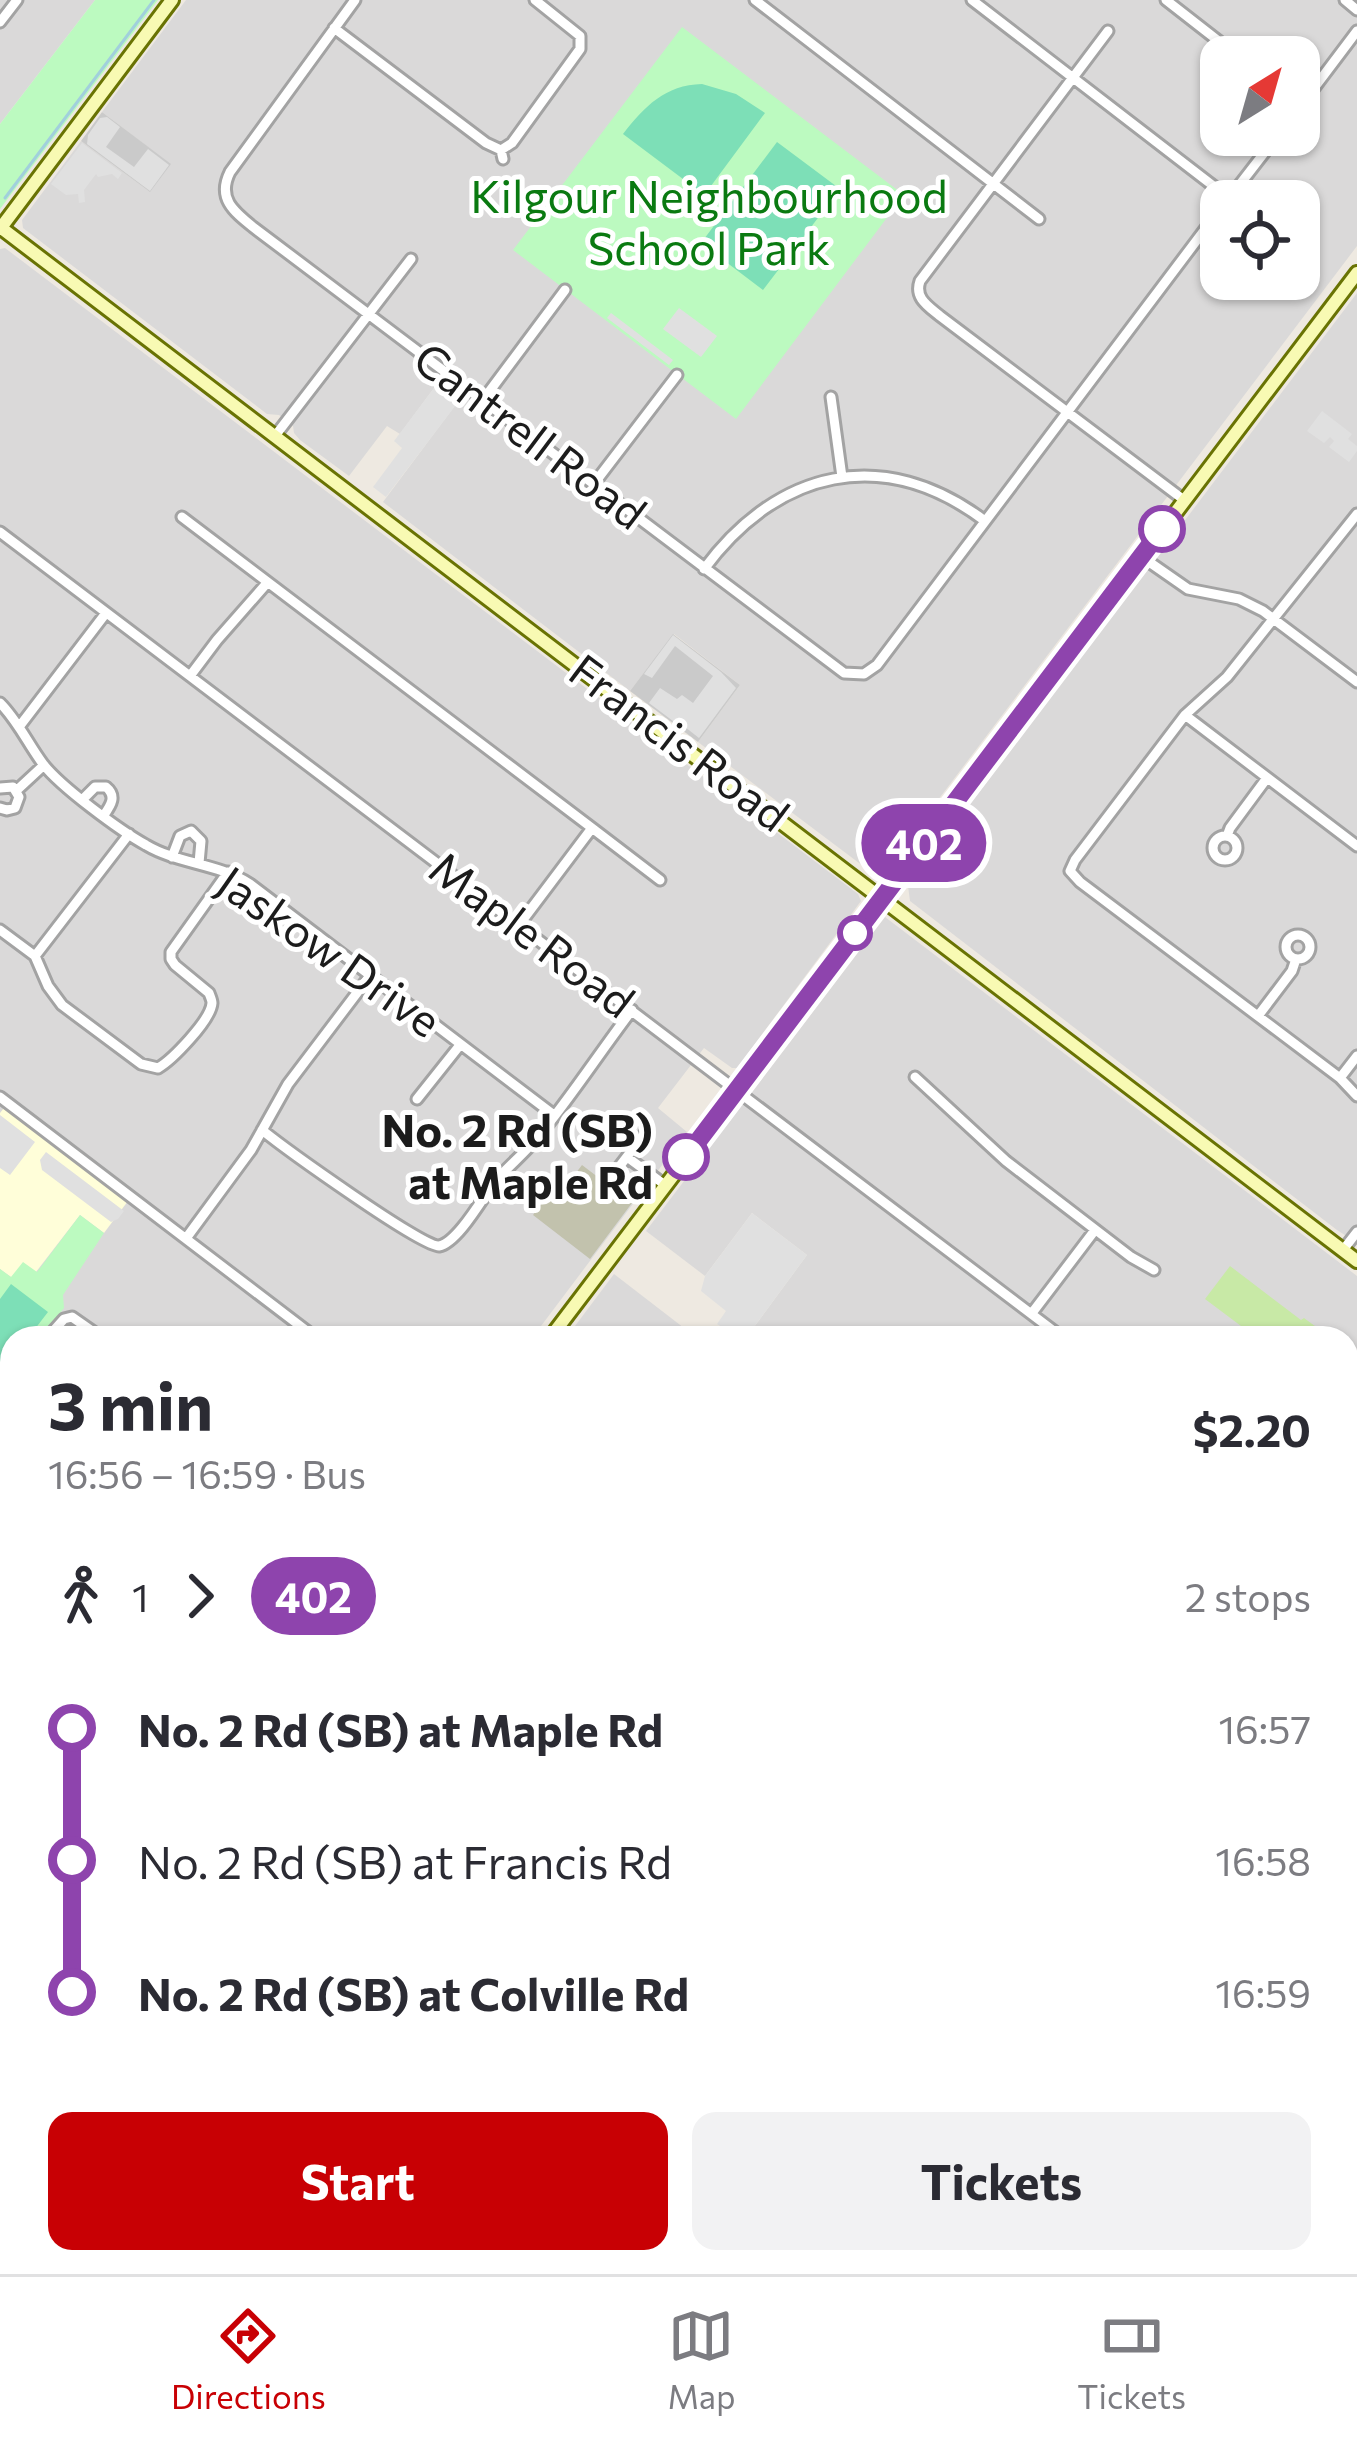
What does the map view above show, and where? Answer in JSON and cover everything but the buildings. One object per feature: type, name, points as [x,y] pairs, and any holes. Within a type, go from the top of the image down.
[{"type":"street","points":[[0,22],[16,0]]},
{"type":"street","points":[[0,228],[172,0]]},
{"type":"street","points":[[355,0],[334,28],[502,154],[578,56],[581,44],[575,31],[535,0]]},
{"type":"street","points":[[755,0],[1040,218]]},
{"type":"street","points":[[972,0],[1203,180]]},
{"type":"street","points":[[1166,0],[1212,36]]},
{"type":"street","points":[[1345,0],[1357,10]]},
{"type":"street","name":"Cantrell Road","points":[[334,28],[230,172],[224,193],[228,205],[593,485],[844,673],[859,675],[877,665],[985,521]]},
{"type":"street","points":[[1108,31],[920,281],[918,290],[931,309],[1184,500]]},
{"type":"street","points":[[1320,80],[1357,31]]},
{"type":"street","points":[[1243,180],[1262,156]]},
{"type":"street","name":"Francis Road","points":[[0,228],[1357,1261]]},
{"type":"street","points":[[704,569],[730,536],[762,509],[793,492],[842,477],[891,478],[921,486],[950,497],[985,521],[1200,236]]},
{"type":"street","points":[[275,436],[411,259]]},
{"type":"street","points":[[559,1326],[1357,273]]},
{"type":"street","points":[[483,400],[565,290]]},
{"type":"street","points":[[593,485],[677,375]]},
{"type":"street","points":[[832,398],[842,477]]},
{"type":"street","points":[[1357,514],[1223,680],[1185,715],[1070,871],[1340,1078],[1357,1096]]},
{"type":"street","points":[[182,517],[660,880]]},
{"type":"street","name":"Maple Road","points":[[0,532],[1048,1326]]},
{"type":"street","points":[[1142,557],[1188,589],[1239,599],[1274,619],[1357,682]]},
{"type":"street","points":[[190,676],[267,583]]},
{"type":"street","points":[[20,727],[106,613]]},
{"type":"street","name":"Jaskow Drive","points":[[0,703],[44,765],[129,834],[172,857],[228,872],[250,884],[554,1115]]},
{"type":"street","points":[[1185,715],[1357,846]]},
{"type":"street","points":[[17,790],[44,765]]},
{"type":"street","points":[[1227,836],[1268,778]]},
{"type":"street","points":[[83,799],[95,787],[110,790],[112,803],[104,815]]},
{"type":"street","points":[[0,788],[17,790]]},
{"type":"street","points":[[0,808],[15,808],[17,790]]},
{"type":"street","points":[[519,925],[592,829]]},
{"type":"street","points":[[172,857],[180,836],[191,831],[201,842],[199,862]]},
{"type":"street","points":[[35,956],[129,834]]},
{"type":"street","points":[[0,930],[35,956],[62,1005],[141,1064],[164,1066],[212,1004],[205,989],[175,965],[171,952],[228,872]]},
{"type":"street","points":[[1258,1016],[1296,959]]},
{"type":"street","points":[[187,1237],[242,1165],[288,1084],[369,977]]},
{"type":"street","points":[[262,1130],[331,1182],[432,1246],[441,1246],[537,1137],[632,1010]]},
{"type":"street","points":[[417,1100],[460,1045]]},
{"type":"street","points":[[1340,1078],[1357,1056]]},
{"type":"street","points":[[915,1077],[1006,1161],[1154,1270]]},
{"type":"street","points":[[0,1097],[301,1326]]},
{"type":"street","points":[[609,1180],[646,1132]]},
{"type":"street","points":[[627,1156],[665,1185]]},
{"type":"street","points":[[1032,1313],[1095,1230]]},
{"type":"street","points":[[1343,1250],[1357,1232]]},
{"type":"street","points":[[57,1326],[72,1317],[84,1326]]},
{"type":"shaded area","points":[[0,0],[95,0],[0,124]]},
{"type":"shaded area","points":[[186,0],[1357,0],[1357,246],[1320,295],[1320,180],[1200,180],[1200,300],[1316,300],[882,874],[875,875],[698,742],[740,685],[674,634],[630,691],[383,502],[459,400],[437,384],[400,434],[387,426],[349,476],[300,440],[293,426],[279,415],[267,414],[23,228],[22,220],[81,141],[149,191],[170,164],[102,112]]},
{"type":"shaded area","points":[[102,112],[171,164],[150,192],[81,141]]},
{"type":"shaded area","points":[[107,117],[120,127],[106,147],[134,167],[148,149],[169,165],[150,191],[87,144],[100,118]]},
{"type":"shaded area","points":[[82,143],[122,173],[118,179],[96,174],[84,190],[85,202],[79,203],[78,194],[66,195],[51,184]]},
{"type":"shaded area","points":[[5,248],[858,894],[861,901],[737,1068],[704,1048],[658,1108],[687,1132],[541,1326],[0,1326],[0,249]]},
{"type":"shaded area","points":[[1357,293],[1357,1243],[910,901],[908,886]]},
{"type":"shaded area","points":[[679,308],[717,336],[701,357],[663,329]]},
{"type":"shaded area","points":[[611,313],[673,360],[669,365],[607,318]]},
{"type":"shaded area","points":[[437,384],[459,401],[386,497],[373,487],[402,448],[394,441]]},
{"type":"shaded area","points":[[1322,411],[1352,434],[1348,439],[1357,451],[1349,462],[1329,447],[1334,441],[1330,437],[1324,443],[1307,431]]},
{"type":"shaded area","points":[[673,634],[740,685],[698,742],[630,691]]},
{"type":"shaded area","points":[[673,635],[736,688],[699,738],[685,727],[686,722],[681,727],[649,703],[660,688],[693,703],[713,676],[675,646],[652,678],[644,674]]},
{"type":"shaded area","points":[[885,917],[1357,1276],[1357,1326],[755,1326],[807,1255],[752,1213],[705,1276],[646,1231]]},
{"type":"shaded area","points":[[7,1104],[131,1197],[104,1233],[80,1215],[36,1272],[11,1277],[0,1269],[0,1113]]},
{"type":"shaded area","points":[[0,1115],[35,1142],[10,1175],[0,1168]]},
{"type":"shaded area","points":[[46,1152],[124,1211],[118,1219],[111,1222],[42,1170],[40,1160]]},
{"type":"shaded area","points":[[582,1165],[632,1203],[590,1259],[533,1215],[552,1189],[560,1194]]},
{"type":"shaded area","points":[[752,1213],[807,1255],[755,1326],[717,1324],[726,1311],[701,1291],[705,1276]]},
{"type":"shaded area","points":[[614,1274],[681,1326],[575,1326]]},
{"type":"green space","points":[[95,0],[158,0],[0,209],[0,124]]},
{"type":"green space","name":"Kilgour Neighbourhood School Park","points":[[682,27],[904,195],[736,419],[513,250]]},
{"type":"green space","points":[[702,84],[736,94],[765,113],[708,190],[699,191],[623,134],[657,99],[677,88]]},
{"type":"green space","points":[[777,142],[840,189],[763,290],[701,243]]},
{"type":"green space","points":[[80,1215],[104,1233],[63,1295],[64,1308],[50,1326],[0,1326],[0,1269],[11,1277],[23,1262],[37,1272]]},
{"type":"green space","points":[[1230,1266],[1315,1326],[1241,1326],[1205,1299]]},
{"type":"green space","points":[[11,1284],[48,1312],[37,1326],[0,1326],[0,1299]]},
{"type":"waterway","points":[[5,198],[154,0]]},
{"type":"bus line","name":"402","points":[[686,1157],[1162,529]]},
{"type":"place","name":"No. 2 Rd (SB) at Maple Rd","points":[[686,1157]]}]
